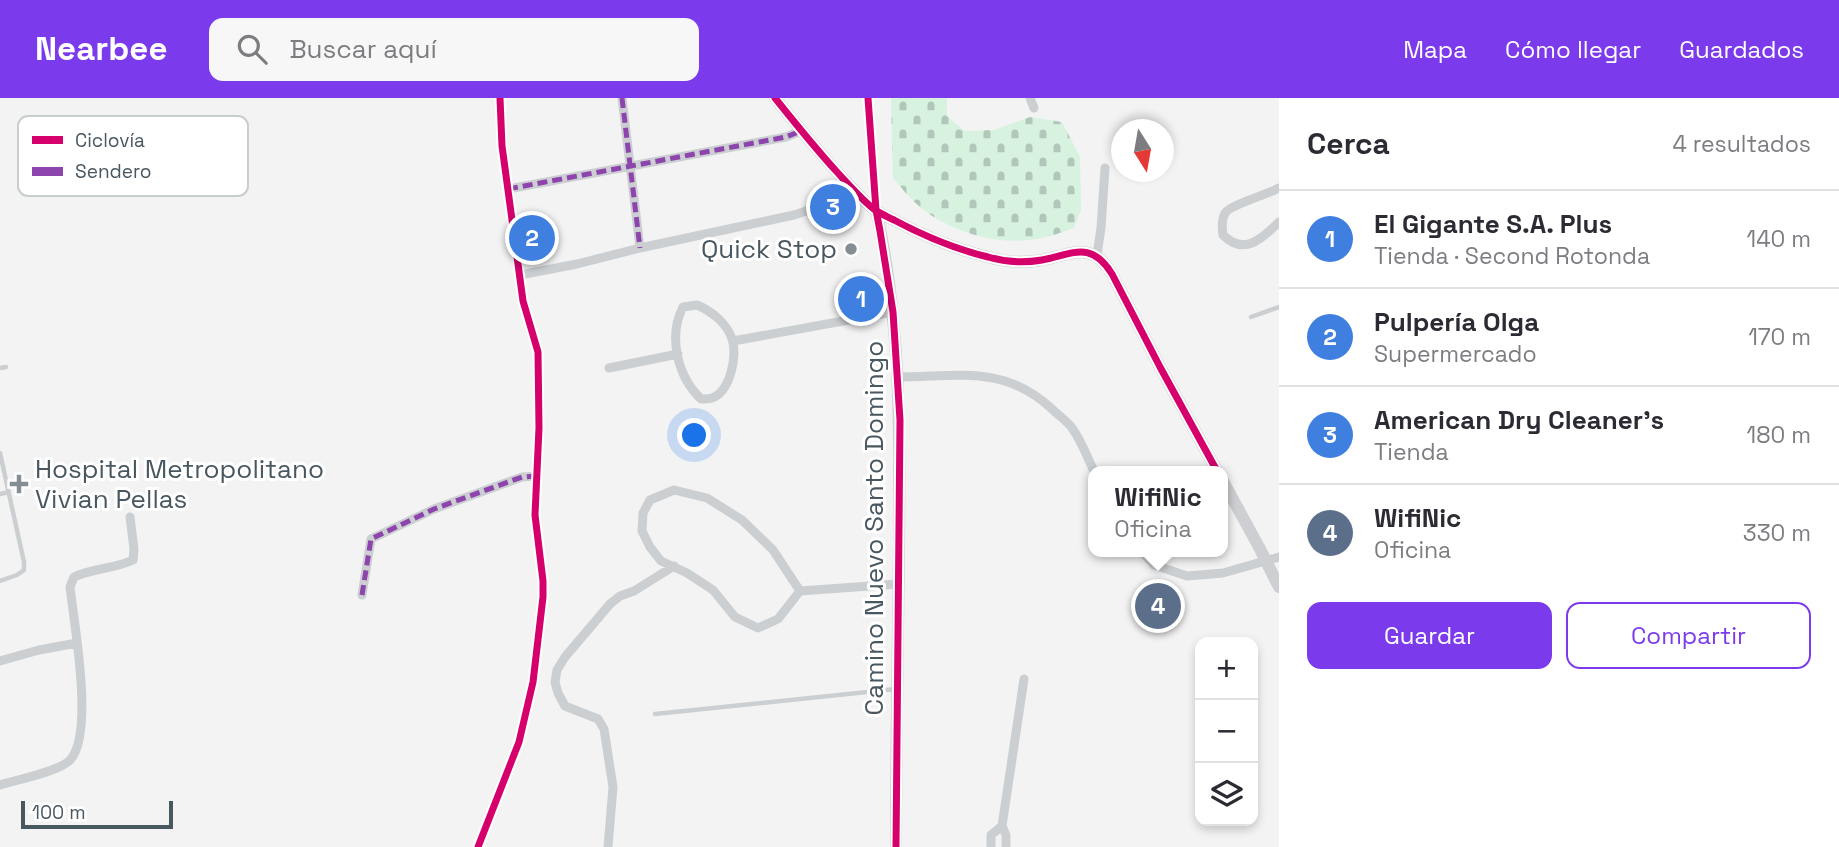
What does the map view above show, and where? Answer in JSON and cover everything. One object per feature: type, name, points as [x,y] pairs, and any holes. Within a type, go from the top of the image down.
[{"type":"street","points":[[478,847],[519,742],[533,682],[544,581],[535,515],[539,428],[538,352],[523,301],[502,146],[500,98]]},
{"type":"street","points":[[622,98],[640,248]]},
{"type":"street","points":[[775,98],[800,131],[876,210],[945,244],[990,258],[1027,261],[1067,253],[1097,255],[1112,274],[1214,466]]},
{"type":"street","points":[[868,98],[876,210]]},
{"type":"street","points":[[1030,98],[1034,108]]},
{"type":"street","points":[[508,189],[786,137],[800,131]]},
{"type":"street","points":[[1097,255],[1105,168]]},
{"type":"street","points":[[520,275],[794,215],[812,209],[852,188]]},
{"type":"street","points":[[1279,188],[1225,212],[1222,221],[1223,235],[1236,245],[1251,245],[1279,222]]},
{"type":"street","name":"Camino Nuevo Santo Domingo","points":[[876,210],[893,312],[900,420],[896,847]]},
{"type":"street","points":[[697,305],[710,310],[733,341],[733,365],[724,388],[713,398],[701,399],[692,391],[680,365],[675,341],[677,320],[683,307],[697,305]]},
{"type":"street","points":[[733,341],[893,312]]},
{"type":"street","points":[[609,368],[678,354]]},
{"type":"street","points":[[898,377],[980,375],[1014,383],[1040,397],[1072,427],[1092,466]]},
{"type":"street","points":[[362,596],[371,539],[434,509],[522,477],[537,476]]},
{"type":"street","points":[[800,591],[773,550],[741,520],[707,498],[674,490],[650,500],[643,513],[642,531],[661,561],[687,573],[713,590],[735,617],[758,628],[778,619],[800,591],[898,584]]},
{"type":"street","points":[[1228,490],[1279,587]]},
{"type":"street","points":[[0,785],[59,768],[71,760],[77,748],[82,718],[82,692],[70,587],[74,577],[83,572],[122,565],[133,560],[130,517]]},
{"type":"street","points":[[1147,557],[1154,565],[1187,576],[1223,573],[1279,557]]},
{"type":"street","points":[[608,847],[613,787],[604,729],[598,719],[565,706],[555,682],[557,670],[610,604],[674,566]]},
{"type":"street","points":[[0,660],[77,643]]},
{"type":"street","points":[[1006,847],[1006,835],[1002,827],[1024,679]]},
{"type":"street","points":[[991,847],[991,835],[1002,827]]},
{"type":"lane","points":[[1251,317],[1279,307]]},
{"type":"lane","points":[[0,453],[24,562],[24,570],[17,575],[0,579]]},
{"type":"lane","points":[[0,494],[9,492]]},
{"type":"lane","points":[[655,714],[897,689]]},
{"type":"green space","points":[[891,98],[947,98],[947,116],[965,131],[994,130],[1030,117],[1062,122],[1080,157],[1081,210],[1074,228],[1042,238],[1006,240],[959,230],[931,215],[912,200],[893,178]]},
{"type":"marked path","points":[[622,98],[640,248]]},
{"type":"marked path","points":[[508,189],[786,137],[801,131]]},
{"type":"marked path","points":[[362,595],[371,539],[434,509],[522,477],[537,476]]},
{"type":"cycle path","points":[[478,847],[519,742],[533,682],[543,597],[535,515],[539,428],[538,352],[523,301],[502,146],[500,98]]},
{"type":"cycle path","points":[[775,98],[860,197],[875,210],[905,226],[952,246],[1001,260],[1035,261],[1081,252],[1097,257],[1112,274],[1214,466]]},
{"type":"cycle path","points":[[868,98],[876,210],[893,312],[900,420],[896,847]]},
{"type":"place","name":"American Dry Cleaner's","points":[[833,207]]},
{"type":"place","name":"Pulpería Olga","points":[[532,238]]},
{"type":"place","name":"Quick Stop","points":[[851,249]]},
{"type":"place","name":"El Gigante S.A. Plus","points":[[861,299]]},
{"type":"place","name":"Hospital Metropolitano Vivian Pellas","points":[[19,484]]},
{"type":"place","name":"WifiNic","points":[[1158,606]]}]
